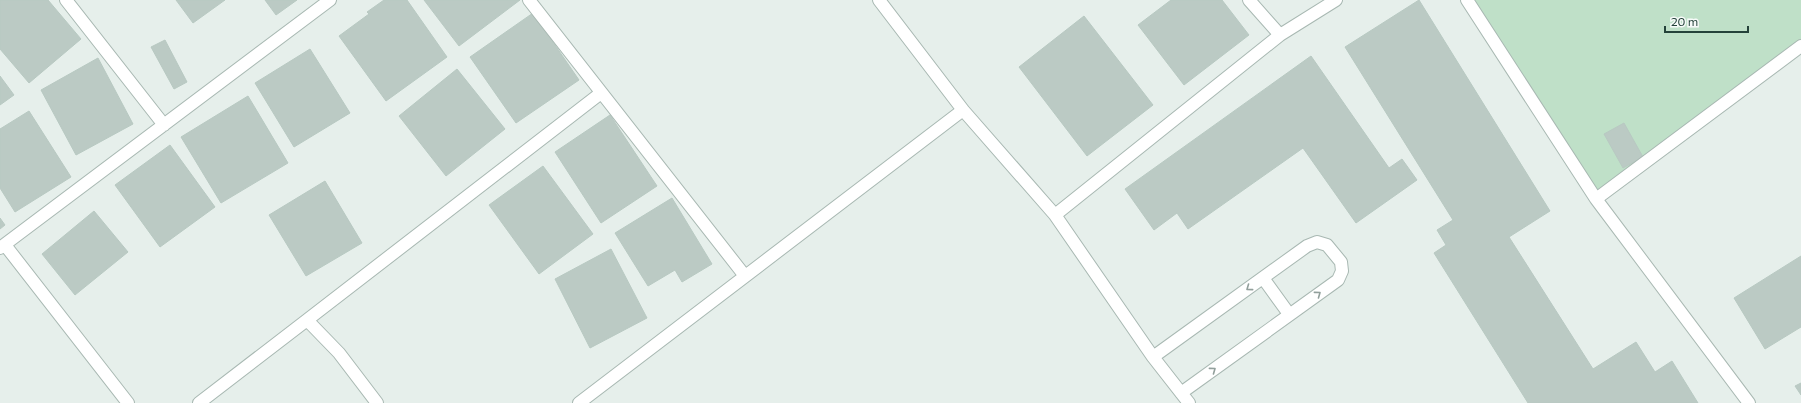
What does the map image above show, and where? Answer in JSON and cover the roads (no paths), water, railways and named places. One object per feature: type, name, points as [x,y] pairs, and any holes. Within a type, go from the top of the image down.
[{"type":"street","points":[[66,0],[164,125]]},
{"type":"street","points":[[128,403],[2,246],[330,0]]},
{"type":"street","points":[[528,0],[745,276]]},
{"type":"street","points":[[879,0],[963,110],[1055,215],[1153,357],[1189,403]]},
{"type":"street","points":[[1249,0],[1280,35]]},
{"type":"street","points":[[1055,215],[1280,35],[1336,0]]},
{"type":"street","points":[[1467,0],[1596,199],[1749,403]]},
{"type":"street","points":[[1596,199],[1801,46]]},
{"type":"street","points":[[199,403],[601,94]]},
{"type":"street","points":[[579,403],[963,110]]},
{"type":"street","points":[[1153,357],[1307,246],[1317,242],[1327,245],[1341,262],[1342,271],[1338,280],[1181,393]]},
{"type":"street","points":[[1263,278],[1289,314]]},
{"type":"street","points":[[307,320],[339,353],[377,403]]}]
